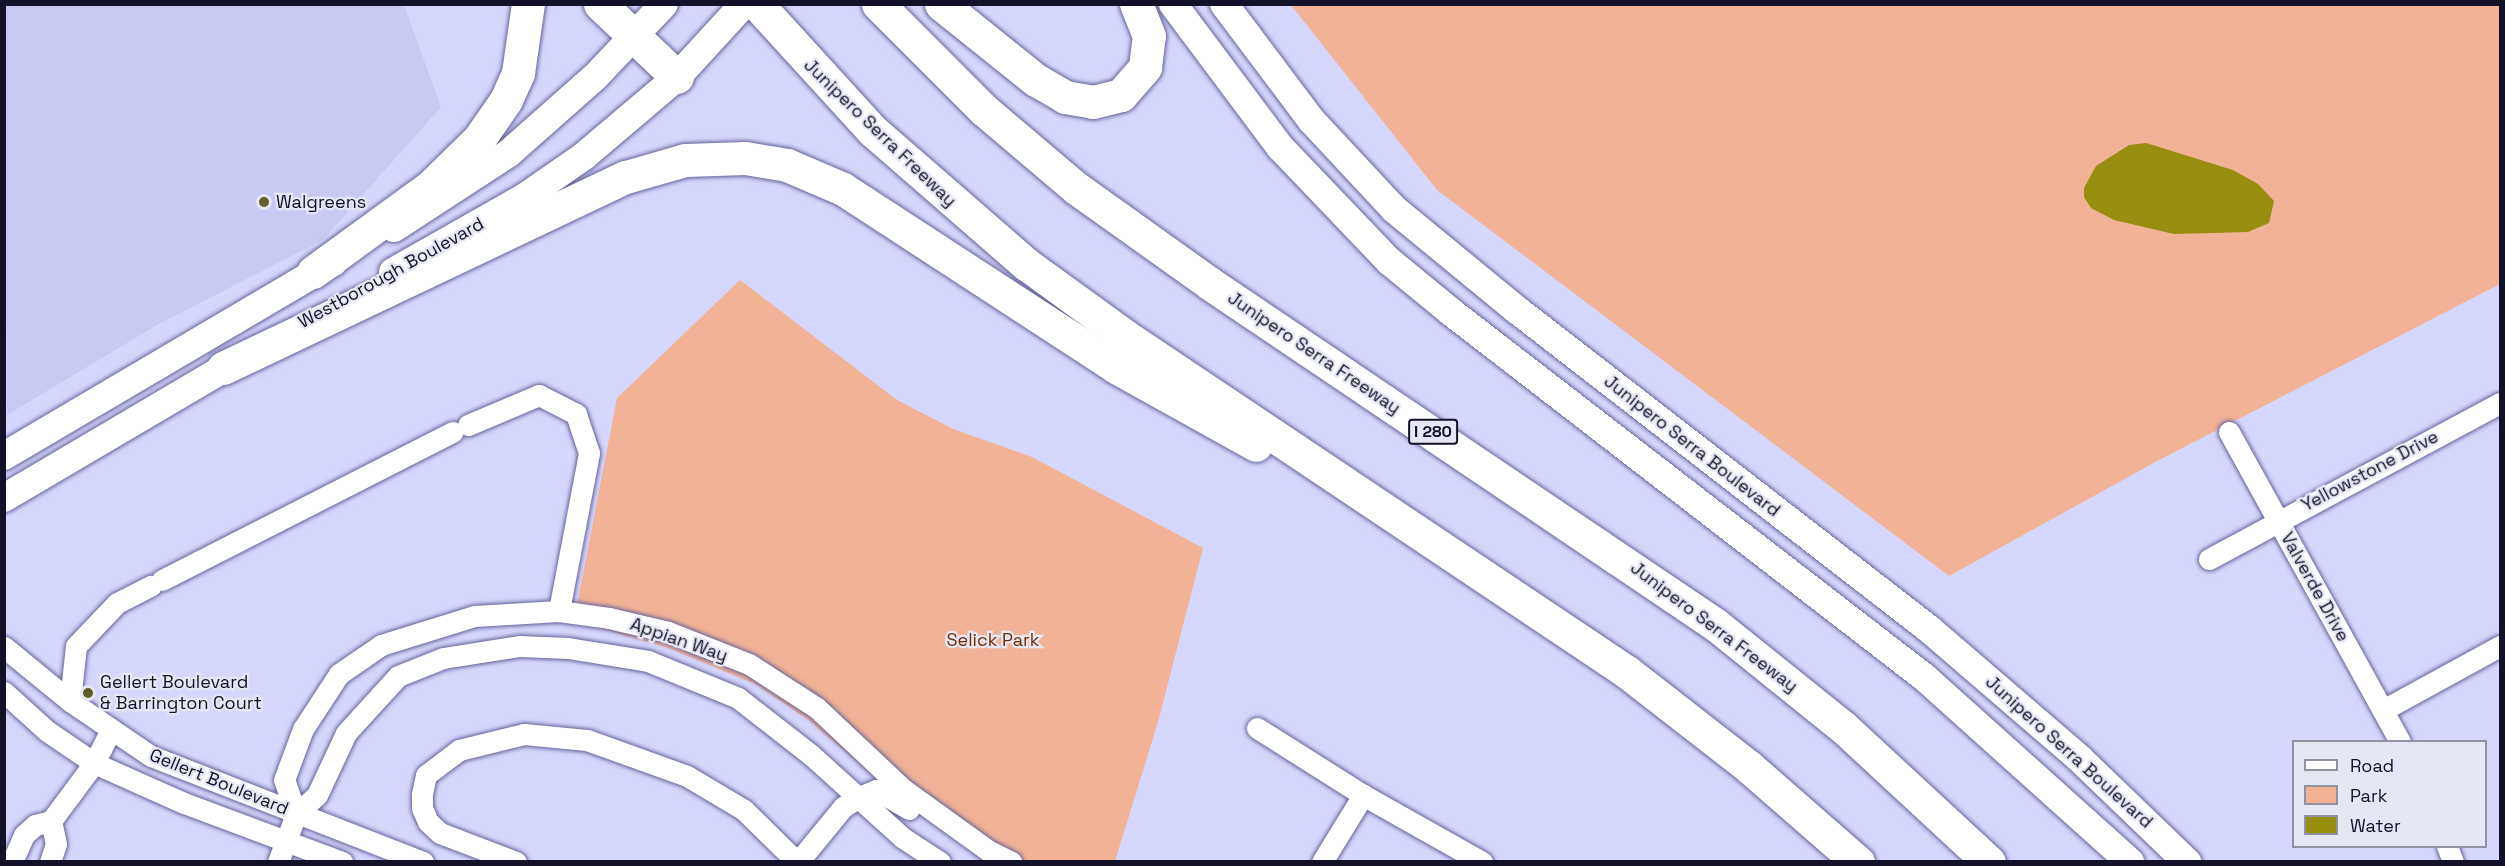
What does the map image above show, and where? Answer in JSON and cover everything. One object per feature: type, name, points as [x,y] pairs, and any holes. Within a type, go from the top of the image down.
[{"type":"highway","points":[[313,272],[431,186],[479,139],[506,100],[518,72],[528,4]]},
{"type":"highway","points":[[600,4],[678,77]]},
{"type":"highway","name":"Junipero Serra Freeway","points":[[757,4],[777,29],[888,145],[1018,258],[1125,336],[1427,537],[1661,697],[1775,788],[1858,861]]},
{"type":"highway","name":"Junipero Serra Freeway","points":[[878,4],[984,110],[1076,188],[1183,266],[1716,625],[1843,726],[1989,861]]},
{"type":"highway","points":[[940,4],[1036,80],[1065,96],[1093,102],[1121,95],[1145,67],[1149,36],[1136,4]]},
{"type":"highway","points":[[223,368],[644,169],[705,158],[766,160],[806,172],[861,199],[1163,395],[1427,537]]},
{"type":"main road","name":"Westborough Boulevard","points":[[4,456],[313,272],[417,216],[509,153],[554,116],[664,4]]},
{"type":"main road","name":"Westborough Boulevard","points":[[4,498],[223,368],[525,197],[584,156],[678,77],[744,4]]},
{"type":"main road","points":[[1173,4],[1280,147],[1389,261],[1451,312],[1924,677],[2130,861]]},
{"type":"main road","name":"Junipero Serra Boulevard","points":[[1224,4],[1312,121],[1394,209],[1516,310],[1929,629],[2050,732],[2187,861]]},
{"type":"street","points":[[70,701],[76,645],[117,603],[461,429],[539,395],[576,414],[589,453],[558,611]]},
{"type":"street","name":"Yellowstone Drive","points":[[2209,559],[2500,403]]},
{"type":"street","name":"Valverde Drive","points":[[2229,432],[2399,740]]},
{"type":"street","name":"Appian Way","points":[[296,814],[284,780],[303,729],[339,674],[381,645],[474,616],[558,611],[609,618],[668,632],[749,664],[817,708],[903,789],[978,843],[1012,861]]},
{"type":"street","name":"Appian Way","points":[[278,861],[296,814],[317,795],[346,733],[398,676],[443,658],[520,646],[568,648],[648,661],[738,698],[859,797],[903,838],[940,861]]},
{"type":"street","points":[[2383,711],[2500,646]]},
{"type":"street","name":"Gellert Boulevard","points":[[4,647],[110,731],[195,776],[423,861]]},
{"type":"street","name":"Gellert Boulevard","points":[[4,692],[47,731],[94,763],[184,804],[342,861]]},
{"type":"street","points":[[1257,728],[1363,795],[1482,861]]},
{"type":"street","points":[[12,861],[24,835],[34,825],[51,821],[94,763],[110,731]]},
{"type":"street","points":[[516,861],[440,833],[429,822],[422,808],[422,794],[426,776],[459,750],[524,734],[587,740],[687,776],[744,810],[797,861],[835,815],[859,797],[876,790],[888,794],[954,843],[965,848],[978,843]]},
{"type":"street","points":[[1322,861],[1363,795]]},
{"type":"street","points":[[50,861],[56,843],[51,821]]},
{"type":"shaded area","points":[[4,5],[404,5],[441,107],[323,240],[157,325],[7,415]]},
{"type":"green space","points":[[1291,5],[2500,5],[2500,284],[2159,460],[1949,576],[1437,190]]},
{"type":"green space","name":"Selick Park","points":[[740,280],[897,400],[953,429],[1032,457],[1203,548],[1158,722],[1115,861],[993,861],[905,803],[807,719],[755,684],[668,648],[574,621],[617,398]]},
{"type":"water","points":[[2146,143],[2233,170],[2258,184],[2274,201],[2269,223],[2248,232],[2174,234],[2114,220],[2091,208],[2084,197],[2084,188],[2096,166],[2129,145]]},
{"type":"place","name":"Walgreens","points":[[264,202]]},
{"type":"place","name":"Gellert Boulevard & Barrington Court","points":[[88,693]]}]
